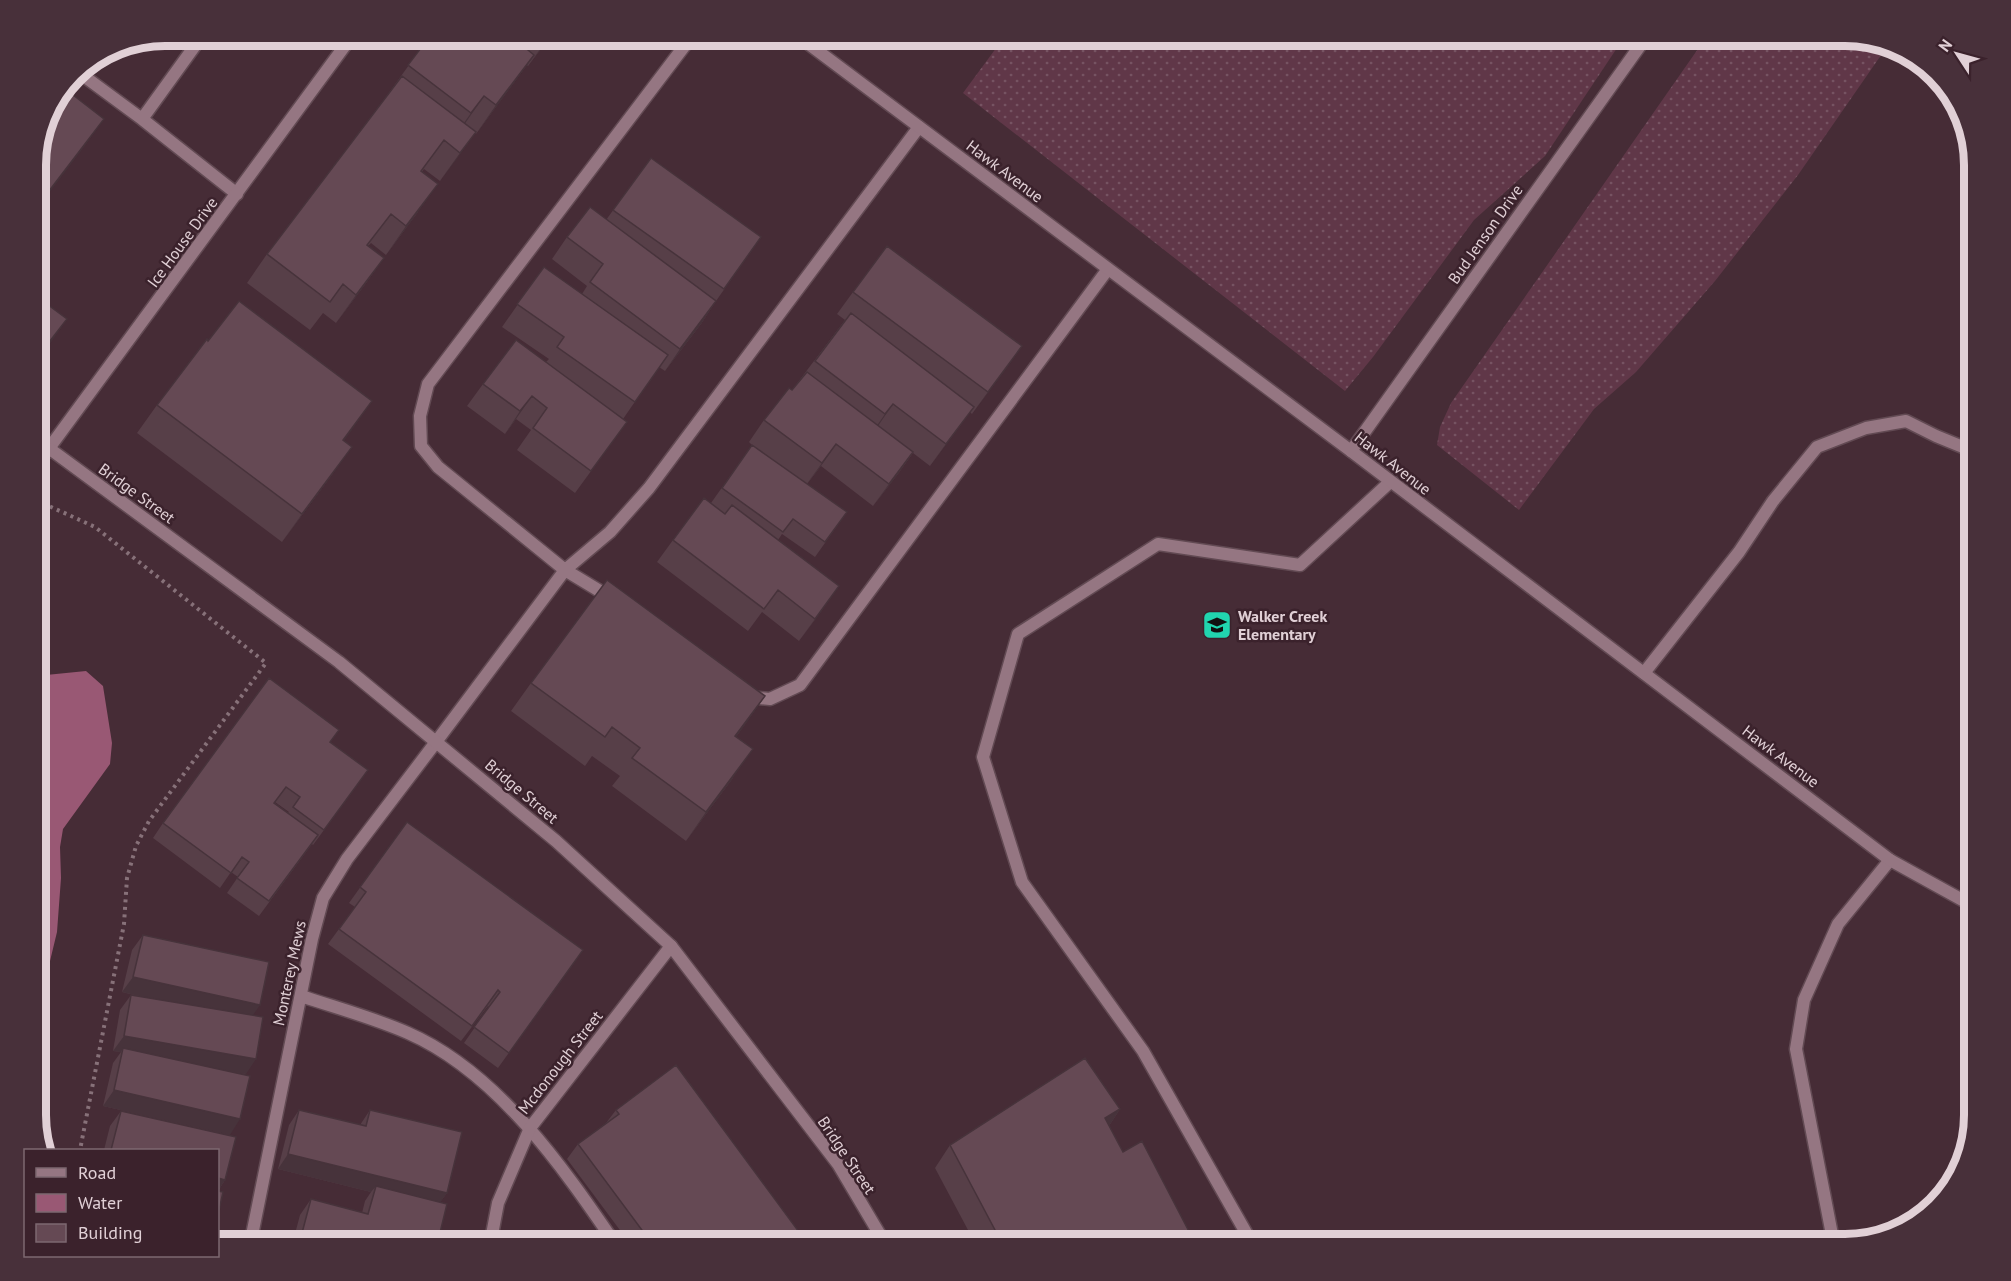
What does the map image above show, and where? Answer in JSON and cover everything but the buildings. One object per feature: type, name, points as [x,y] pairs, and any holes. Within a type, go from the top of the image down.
[{"type":"street","points":[[142,119],[195,46]]},
{"type":"street","name":"Ice House Drive","points":[[47,453],[345,46]]},
{"type":"street","points":[[627,609],[565,570],[438,466],[421,446],[420,416],[428,384],[684,46]]},
{"type":"street","name":"Hawk Avenue","points":[[811,46],[1351,451],[1890,860],[1964,901]]},
{"type":"street","name":"Bud Jenson Drive","points":[[1351,451],[1640,46]]},
{"type":"street","points":[[85,77],[237,194]]},
{"type":"street","name":"Monterey Mews","points":[[252,1234],[312,939],[323,898],[346,859],[565,570],[610,532],[649,488],[919,127]]},
{"type":"street","points":[[735,690],[744,696],[770,699],[800,685],[1108,269]]},
{"type":"street","points":[[1644,673],[1739,552],[1773,501],[1816,447],[1866,428],[1906,421],[1964,447]]},
{"type":"street","name":"Bridge Street","points":[[50,449],[339,662],[556,841],[671,946],[838,1164],[879,1234]]},
{"type":"street","points":[[1247,1234],[1143,1051],[1022,882],[983,758],[1018,633],[1158,544],[1299,565],[1390,482]]},
{"type":"street","points":[[1832,1234],[1796,1048],[1804,1000],[1838,924],[1890,860]]},
{"type":"street","name":"Mcdonough Street","points":[[492,1234],[498,1203],[530,1128],[671,946]]},
{"type":"street","points":[[301,996],[410,1034],[442,1052],[493,1090],[530,1128],[608,1234]]},
{"type":"path","points":[[47,509],[49,506],[95,527],[266,663],[149,821],[135,846],[127,879],[124,924],[80,1149]]},
{"type":"shaded area","points":[[998,46],[1618,46],[1545,156],[1474,220],[1373,357],[1345,391],[963,93]]},
{"type":"shaded area","points":[[1700,46],[1846,46],[1882,53],[1798,175],[1715,281],[1636,372],[1594,409],[1519,510],[1437,445],[1440,427],[1451,403]]},
{"type":"water","points":[[86,671],[103,686],[112,743],[110,764],[63,829],[60,847],[61,878],[57,932],[47,974],[47,675]]},
{"type":"place","name":"Walker Creek Elementary","points":[[1217,625]]}]
